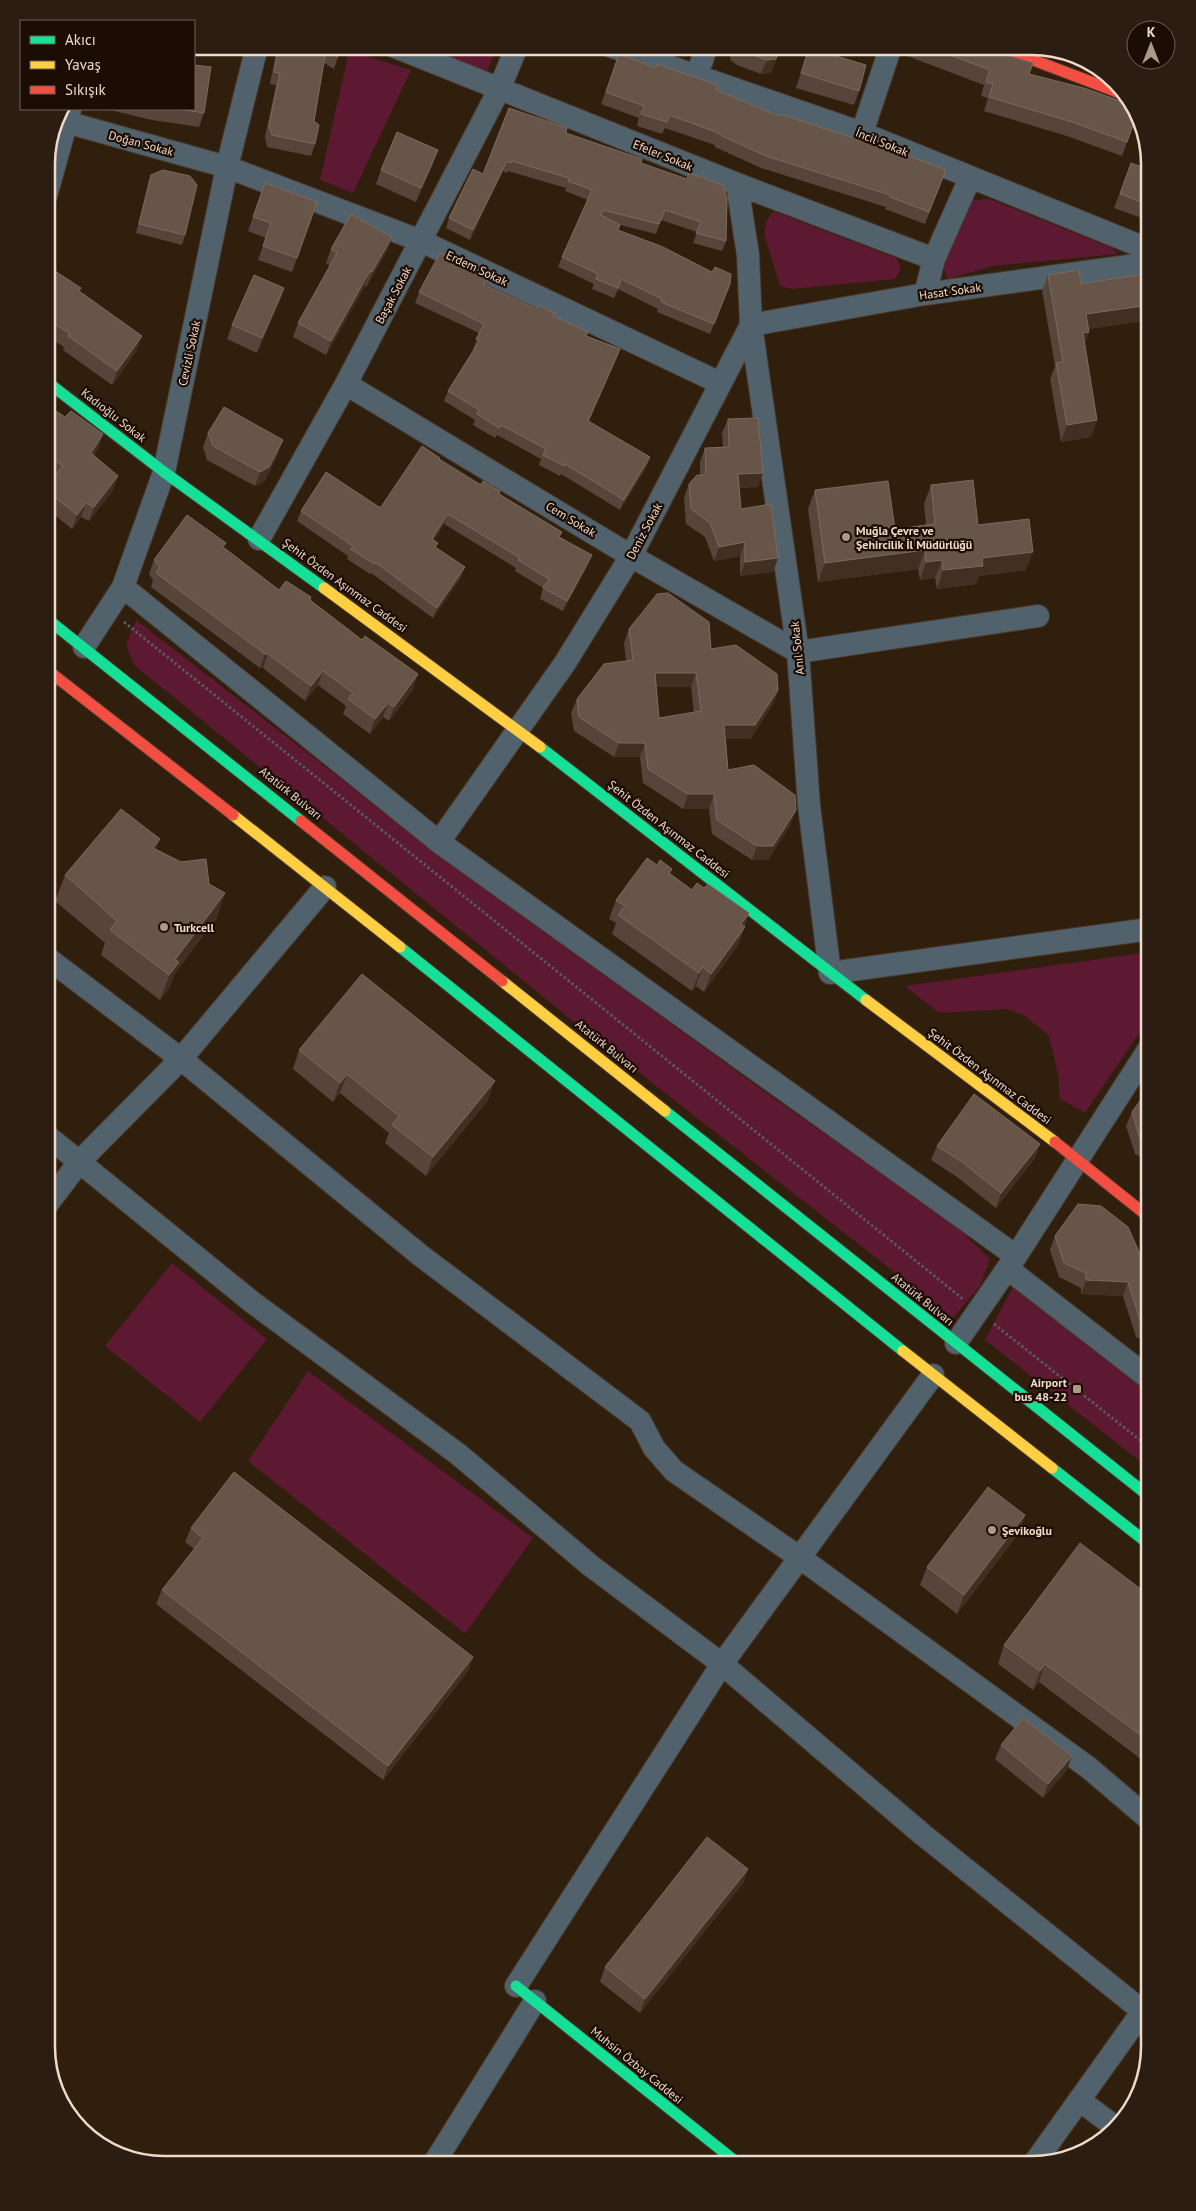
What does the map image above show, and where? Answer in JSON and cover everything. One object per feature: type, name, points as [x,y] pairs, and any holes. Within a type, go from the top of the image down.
[{"type":"main road","points":[[1031,55],[1111,89]]},
{"type":"main road","name":"Kadıoğlu Sokak","points":[[55,387],[164,472]]},
{"type":"main road","name":"Şehit Özden Aşınmaz Caddesi","points":[[164,472],[519,730],[830,972],[1079,1160],[1141,1211]]},
{"type":"main road","name":"Atatürk Bulvarı","points":[[55,628],[78,653],[953,1347],[1141,1490]]},
{"type":"main road","points":[[55,677],[325,887],[936,1371],[1141,1538]]},
{"type":"main road","name":"Muhsin Özbay Caddesi","points":[[516,1986],[729,2156]]},
{"type":"street","name":"Cevizli Sokak","points":[[78,653],[123,587],[164,472],[227,167],[256,55]]},
{"type":"street","name":"Efeler Sokak","points":[[415,55],[737,184],[934,258]]},
{"type":"street","name":"Başak Sokak","points":[[258,539],[346,384],[499,90],[513,55]]},
{"type":"street","name":"İncil Sokak","points":[[637,55],[862,133],[1141,246]]},
{"type":"street","points":[[696,75],[704,55]]},
{"type":"street","points":[[862,133],[888,55]]},
{"type":"street","name":"Doğan Sokak","points":[[65,117],[227,167]]},
{"type":"street","points":[[55,156],[62,124]]},
{"type":"street","name":"Erdem Sokak","points":[[227,167],[421,241],[720,383]]},
{"type":"street","points":[[925,294],[934,258],[970,178]]},
{"type":"street","points":[[737,184],[748,255],[751,326]]},
{"type":"street","name":"Hasat Sokak","points":[[751,326],[925,294],[1141,264]]},
{"type":"street","name":"Deniz Sokak","points":[[439,842],[565,663],[631,556],[751,326]]},
{"type":"street","name":"Anıl Sokak","points":[[751,326],[798,652],[809,806],[830,972]]},
{"type":"street","name":"Cem Sokak","points":[[346,384],[631,556],[798,652]]},
{"type":"street","points":[[123,587],[439,842],[1012,1262],[1141,1371]]},
{"type":"street","points":[[798,652],[1038,616]]},
{"type":"street","points":[[55,1194],[80,1161],[181,1059],[325,887]]},
{"type":"street","points":[[830,972],[1141,931]]},
{"type":"street","points":[[55,964],[181,1059],[420,1254],[640,1421],[654,1448],[674,1471],[799,1557],[1089,1768],[1141,1812]]},
{"type":"street","points":[[953,1347],[1012,1262],[1141,1061]]},
{"type":"street","points":[[55,1142],[252,1302],[458,1454],[591,1566],[722,1664],[922,1834],[1141,2005]]},
{"type":"street","points":[[516,1986],[722,1664],[936,1371]]},
{"type":"street","points":[[438,2156],[535,2001]]},
{"type":"street","points":[[1039,2156],[1141,2018]]},
{"type":"street","points":[[1079,2100],[1110,2123]]},
{"type":"path","points":[[108,609],[1141,1441]]},
{"type":"shaded area","points":[[348,55],[362,55],[411,70],[353,193],[320,180]]},
{"type":"shaded area","points":[[436,55],[494,55],[485,76]]},
{"type":"shaded area","points":[[990,199],[1112,248],[1118,254],[993,266],[948,279],[943,267],[973,200]]},
{"type":"shaded area","points":[[773,211],[896,258],[901,269],[895,279],[792,289],[780,286],[764,234],[766,222]]},
{"type":"shaded area","points":[[136,620],[443,858],[761,1089],[956,1226],[990,1259],[980,1286],[953,1318],[578,1025],[134,665],[126,645]]},
{"type":"shaded area","points":[[1141,953],[1141,1030],[1085,1113],[1060,1099],[1058,1074],[1049,1036],[1025,1016],[1007,1009],[939,1013],[905,986]]},
{"type":"shaded area","points":[[172,1263],[267,1339],[200,1422],[105,1346]]},
{"type":"shaded area","points":[[1016,1281],[1141,1384],[1141,1462],[985,1340]]},
{"type":"shaded area","points":[[308,1371],[533,1538],[465,1634],[248,1461]]},
{"type":"building","points":[[277,55],[325,55],[314,121],[319,125],[315,144],[272,135],[269,125],[280,73],[274,72]]},
{"type":"building","points":[[619,55],[622,55],[656,68],[657,64],[718,85],[716,90],[779,116],[780,114],[946,170],[929,212],[890,197],[890,195],[766,156],[719,133],[669,115],[667,122],[641,114],[644,106],[606,92]]},
{"type":"building","points":[[753,55],[778,55],[776,59],[767,60]]},
{"type":"building","points":[[807,55],[832,55],[866,65],[859,91],[801,73]]},
{"type":"building","points":[[950,55],[1007,55],[1033,63],[1029,74],[1084,88],[1122,101],[1134,124],[1127,142],[1072,122],[989,97],[993,84],[986,82],[990,70]]},
{"type":"building","points":[[195,65],[211,67],[204,113],[185,110],[195,110]]},
{"type":"building","points":[[509,108],[567,128],[566,133],[642,159],[641,163],[687,179],[689,173],[723,185],[727,199],[726,241],[696,233],[701,222],[665,210],[659,224],[603,210],[601,215],[620,225],[618,230],[663,247],[712,272],[715,267],[731,274],[730,284],[714,324],[661,302],[662,299],[621,279],[618,288],[596,279],[598,274],[562,257],[592,190],[568,181],[569,178],[507,161],[473,230],[449,218],[473,169],[483,174]]},
{"type":"building","points":[[397,132],[438,150],[421,188],[381,170]]},
{"type":"building","points":[[1131,163],[1141,167],[1141,202],[1120,194]]},
{"type":"building","points":[[163,170],[190,176],[197,185],[185,235],[139,224],[151,175]]},
{"type":"building","points":[[265,183],[317,202],[297,258],[263,246],[271,223],[253,217]]},
{"type":"building","points":[[351,214],[392,237],[372,272],[370,271],[331,341],[298,323],[337,253],[331,249]]},
{"type":"building","points":[[440,253],[487,276],[483,284],[536,309],[538,305],[555,313],[553,316],[588,332],[586,336],[620,349],[588,421],[650,457],[624,500],[565,464],[564,466],[543,455],[546,449],[501,425],[499,428],[477,414],[479,410],[448,391],[480,340],[476,339],[484,324],[419,292]]},
{"type":"building","points":[[1079,270],[1081,284],[1141,274],[1141,306],[1086,314],[1089,332],[1083,333],[1097,420],[1067,425],[1056,363],[1063,362],[1048,275]]},
{"type":"building","points":[[55,271],[81,288],[79,291],[142,336],[117,371],[68,336],[70,334],[55,324]]},
{"type":"building","points":[[254,275],[284,288],[262,338],[232,325]]},
{"type":"building","points":[[224,407],[283,440],[269,467],[260,472],[213,446],[208,433]]},
{"type":"building","points":[[55,410],[65,417],[71,411],[103,434],[91,453],[118,476],[94,507],[86,503],[77,515],[55,497],[55,475],[63,466],[55,461]]},
{"type":"building","points":[[758,418],[763,473],[738,474],[741,509],[771,504],[778,558],[745,562],[745,542],[719,547],[710,523],[691,509],[689,484],[697,475],[706,475],[705,448],[729,447],[728,419]]},
{"type":"building","points":[[422,446],[481,485],[483,481],[500,491],[499,494],[562,532],[559,537],[592,555],[567,601],[543,588],[549,579],[518,560],[520,558],[448,514],[432,539],[438,543],[435,547],[465,567],[437,608],[375,562],[374,564],[351,549],[353,546],[301,511],[326,472],[381,507]]},
{"type":"building","points":[[973,480],[978,525],[1029,519],[1033,552],[982,558],[983,566],[943,570],[942,560],[926,562],[925,550],[825,563],[815,490],[888,481],[895,529],[935,524],[931,485]]},
{"type":"building","points":[[187,515],[226,543],[223,547],[279,590],[286,581],[311,597],[310,600],[362,640],[365,636],[418,674],[394,707],[388,703],[375,719],[348,699],[353,693],[323,671],[311,686],[156,573],[160,567],[154,560]]},
{"type":"building","points":[[668,593],[709,622],[711,649],[736,645],[777,674],[778,690],[755,725],[724,725],[728,770],[754,765],[795,795],[796,810],[773,846],[757,846],[717,820],[714,794],[688,794],[648,769],[645,743],[619,743],[579,717],[577,699],[604,664],[633,660],[629,629],[657,594]],"holes":[[[655,673],[696,673],[701,711],[659,718]]]},
{"type":"building","points":[[121,809],[160,839],[153,848],[181,862],[206,859],[209,884],[225,893],[175,960],[179,962],[169,975],[110,930],[117,921],[65,875]]},
{"type":"building","points":[[647,858],[657,865],[660,860],[672,869],[669,873],[692,890],[697,883],[704,888],[708,884],[749,913],[741,924],[745,927],[711,974],[703,967],[699,973],[618,915],[625,906],[616,900]]},
{"type":"building","points":[[362,974],[495,1081],[433,1157],[392,1125],[399,1116],[347,1074],[340,1083],[299,1050]]},
{"type":"building","points":[[974,1094],[1040,1144],[1001,1193],[962,1162],[937,1146]]},
{"type":"building","points":[[1141,1100],[1141,1140],[1140,1139],[1132,1112]]},
{"type":"building","points":[[1078,1204],[1101,1206],[1128,1227],[1141,1256],[1141,1323],[1128,1282],[1086,1280],[1086,1273],[1064,1263],[1055,1236]]},
{"type":"building","points":[[234,1472],[473,1657],[388,1766],[162,1590],[203,1538],[191,1528]]},
{"type":"building","points":[[988,1487],[1025,1515],[964,1595],[927,1567]]},
{"type":"building","points":[[1080,1543],[1141,1589],[1141,1735],[1045,1664],[1040,1671],[1004,1645]]},
{"type":"building","points":[[1023,1718],[1072,1756],[1048,1784],[1001,1745]]},
{"type":"building","points":[[707,1837],[748,1869],[645,1999],[605,1967]]},
{"type":"traffic: fast","points":[[55,388],[164,472],[324,588]]},
{"type":"traffic: fast","points":[[55,625],[301,821]]},
{"type":"traffic: fast","points":[[540,747],[866,1000]]},
{"type":"traffic: fast","points":[[400,947],[903,1351]]},
{"type":"traffic: fast","points":[[665,1111],[1141,1490]]},
{"type":"traffic: fast","points":[[1052,1468],[1141,1538]]},
{"type":"traffic: fast","points":[[516,1986],[729,2156]]},
{"type":"traffic: slow","points":[[324,588],[540,747]]},
{"type":"traffic: slow","points":[[233,815],[400,947]]},
{"type":"traffic: slow","points":[[502,981],[665,1111]]},
{"type":"traffic: slow","points":[[866,1000],[1055,1142]]},
{"type":"traffic: slow","points":[[903,1351],[1052,1468]]},
{"type":"traffic: jam","points":[[1020,55],[1112,90]]},
{"type":"traffic: jam","points":[[55,676],[233,815]]},
{"type":"traffic: jam","points":[[301,821],[502,981]]},
{"type":"traffic: jam","points":[[1055,1142],[1141,1211]]},
{"type":"place","name":"Muğla Çevre ve Şehircilik İl Müdürlüğü","points":[[846,537]]},
{"type":"place","name":"Turkcell","points":[[164,927]]},
{"type":"place","name":"Airport bus 48-22","points":[[1077,1389]]},
{"type":"place","name":"Şevikoğlu","points":[[992,1530]]}]
